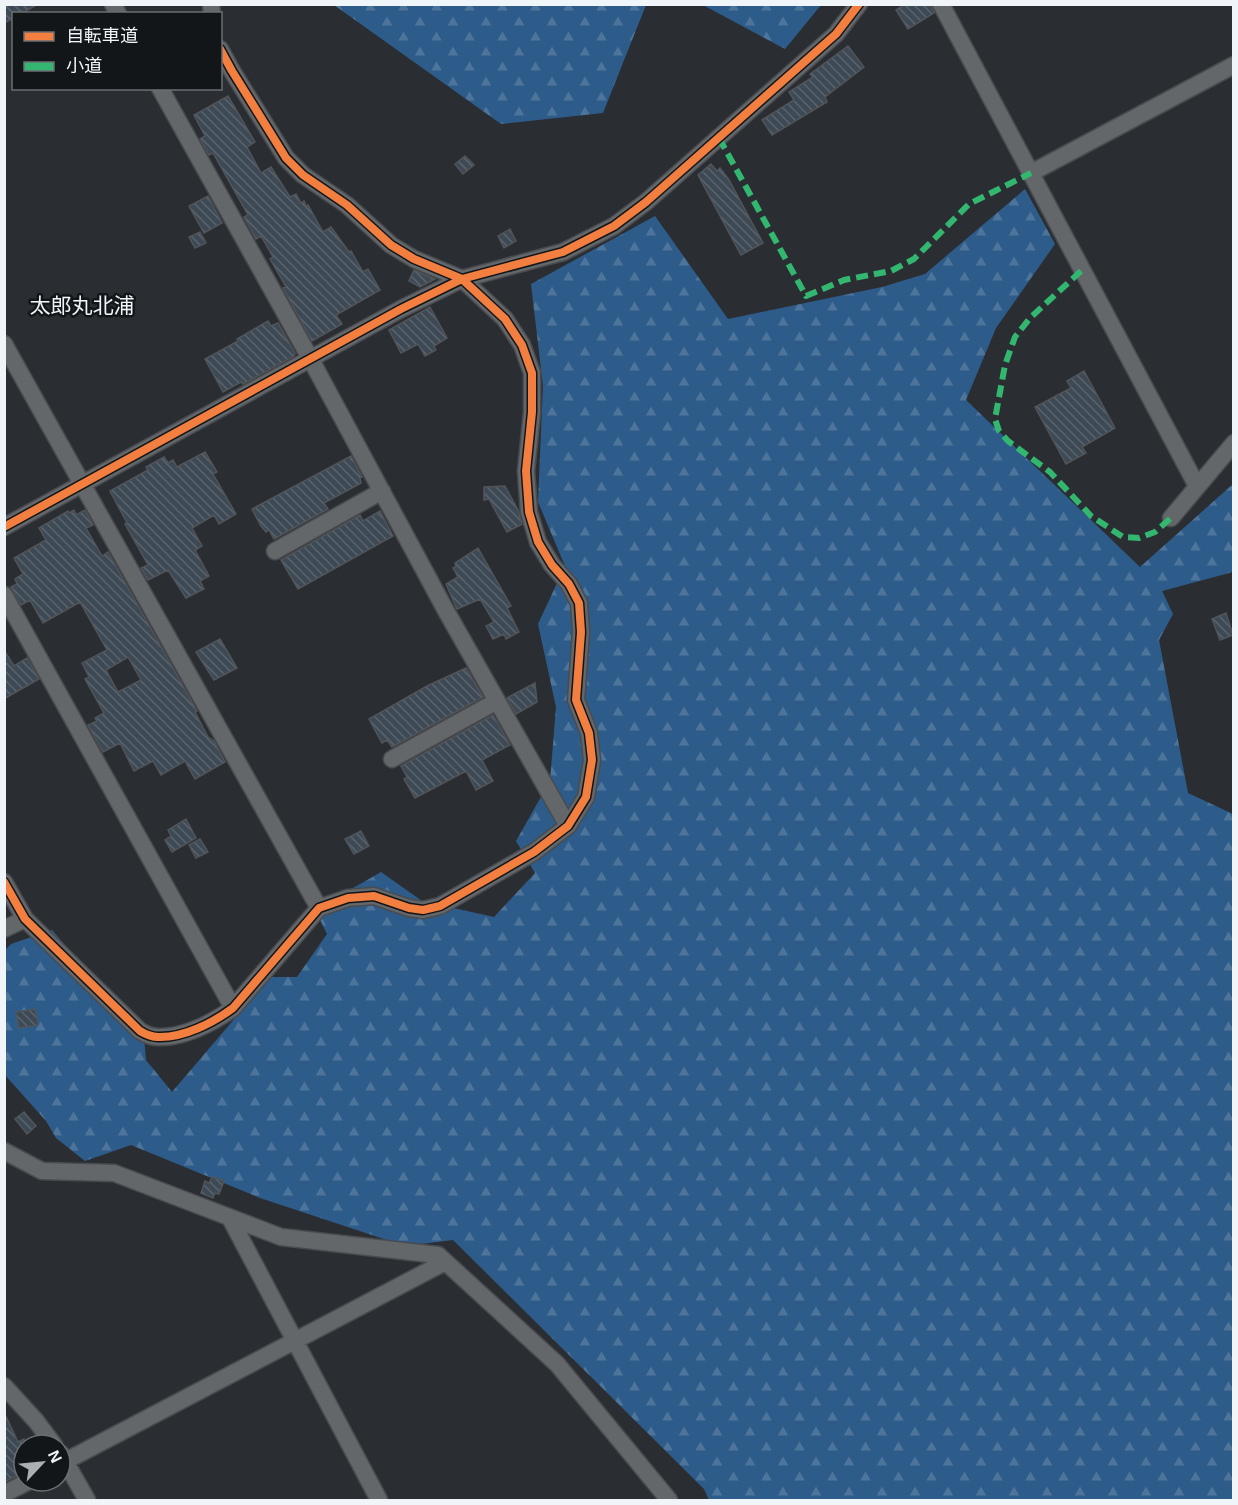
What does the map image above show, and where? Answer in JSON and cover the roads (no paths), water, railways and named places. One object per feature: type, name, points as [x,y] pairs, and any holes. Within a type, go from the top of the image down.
[{"type":"street","points":[[4,527],[401,309],[462,279],[563,252],[614,226],[670,181],[836,34],[859,4]]},
{"type":"street","points":[[941,4],[1197,486]]},
{"type":"street","points":[[4,882],[25,919],[140,1031],[155,1037],[177,1036],[222,1017],[233,1008],[319,908],[348,898],[375,896],[409,908],[423,910],[440,906],[534,852],[568,826],[586,797],[592,760],[589,733],[576,700],[581,633],[579,603],[538,542],[529,512],[526,471],[532,412],[532,373],[522,345],[505,319],[462,279],[414,259],[391,245],[347,205],[303,175],[286,158],[222,53]]},
{"type":"street","points":[[1031,173],[1233,65]]},
{"type":"street","points":[[161,90],[568,826]]},
{"type":"street","points":[[4,344],[319,908]]},
{"type":"street","points":[[1171,518],[1233,443]]},
{"type":"street","points":[[275,551],[382,491]]},
{"type":"street","points":[[4,595],[233,1008]]},
{"type":"street","points":[[392,759],[497,701]]},
{"type":"street","points":[[4,928],[25,919]]},
{"type":"street","points":[[4,1151],[42,1171],[114,1173],[281,1237],[438,1256],[557,1364],[669,1500]]},
{"type":"street","points":[[230,1218],[379,1500]]},
{"type":"street","points":[[72,1455],[445,1262]]},
{"type":"street","points":[[4,1386],[45,1433]]},
{"type":"street","points":[[72,1476],[87,1500]]},
{"type":"district","name":"太郎丸北浦","points":[[82,306]]}]
